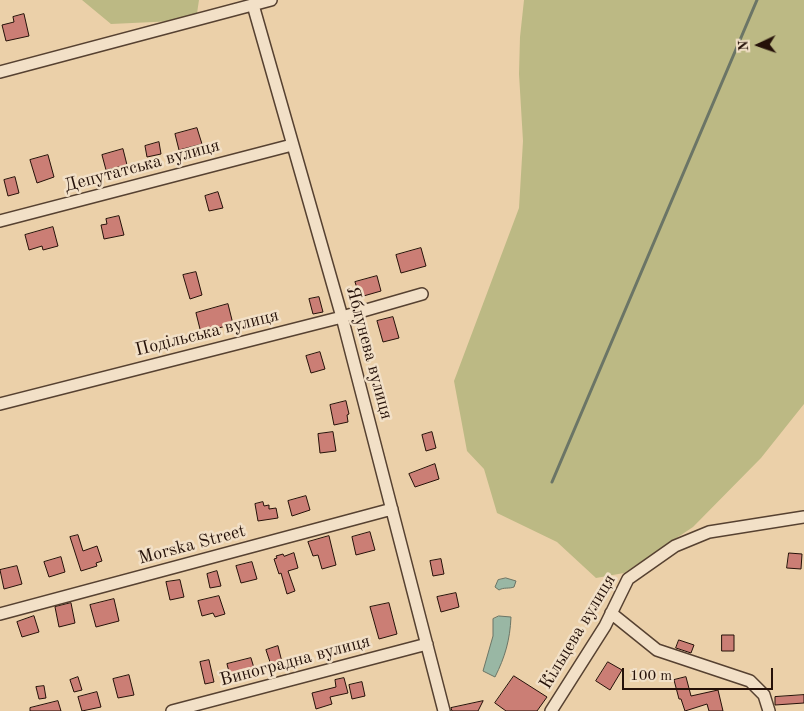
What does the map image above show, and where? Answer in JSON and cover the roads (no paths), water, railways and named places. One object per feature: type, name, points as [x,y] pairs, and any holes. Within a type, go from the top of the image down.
[{"type":"street","points":[[0,72],[271,0]]},
{"type":"street","name":"Яблунева вулиця","points":[[253,5],[342,317],[444,711]]},
{"type":"street","name":"Депутатська вулиця","points":[[0,221],[292,145]]},
{"type":"street","name":"Подільська вулиця","points":[[0,404],[342,317],[422,294]]},
{"type":"street","name":"Morska Street","points":[[0,614],[392,509]]},
{"type":"street","name":"Кільцева вулиця","points":[[551,711],[611,614],[628,579],[675,546],[709,532],[804,517]]},
{"type":"street","points":[[611,614],[657,650],[750,681],[764,695],[768,711]]},
{"type":"street","name":"Виноградна вулиця","points":[[172,711],[427,644]]},
{"type":"waterway","points":[[552,482],[757,0]]}]
